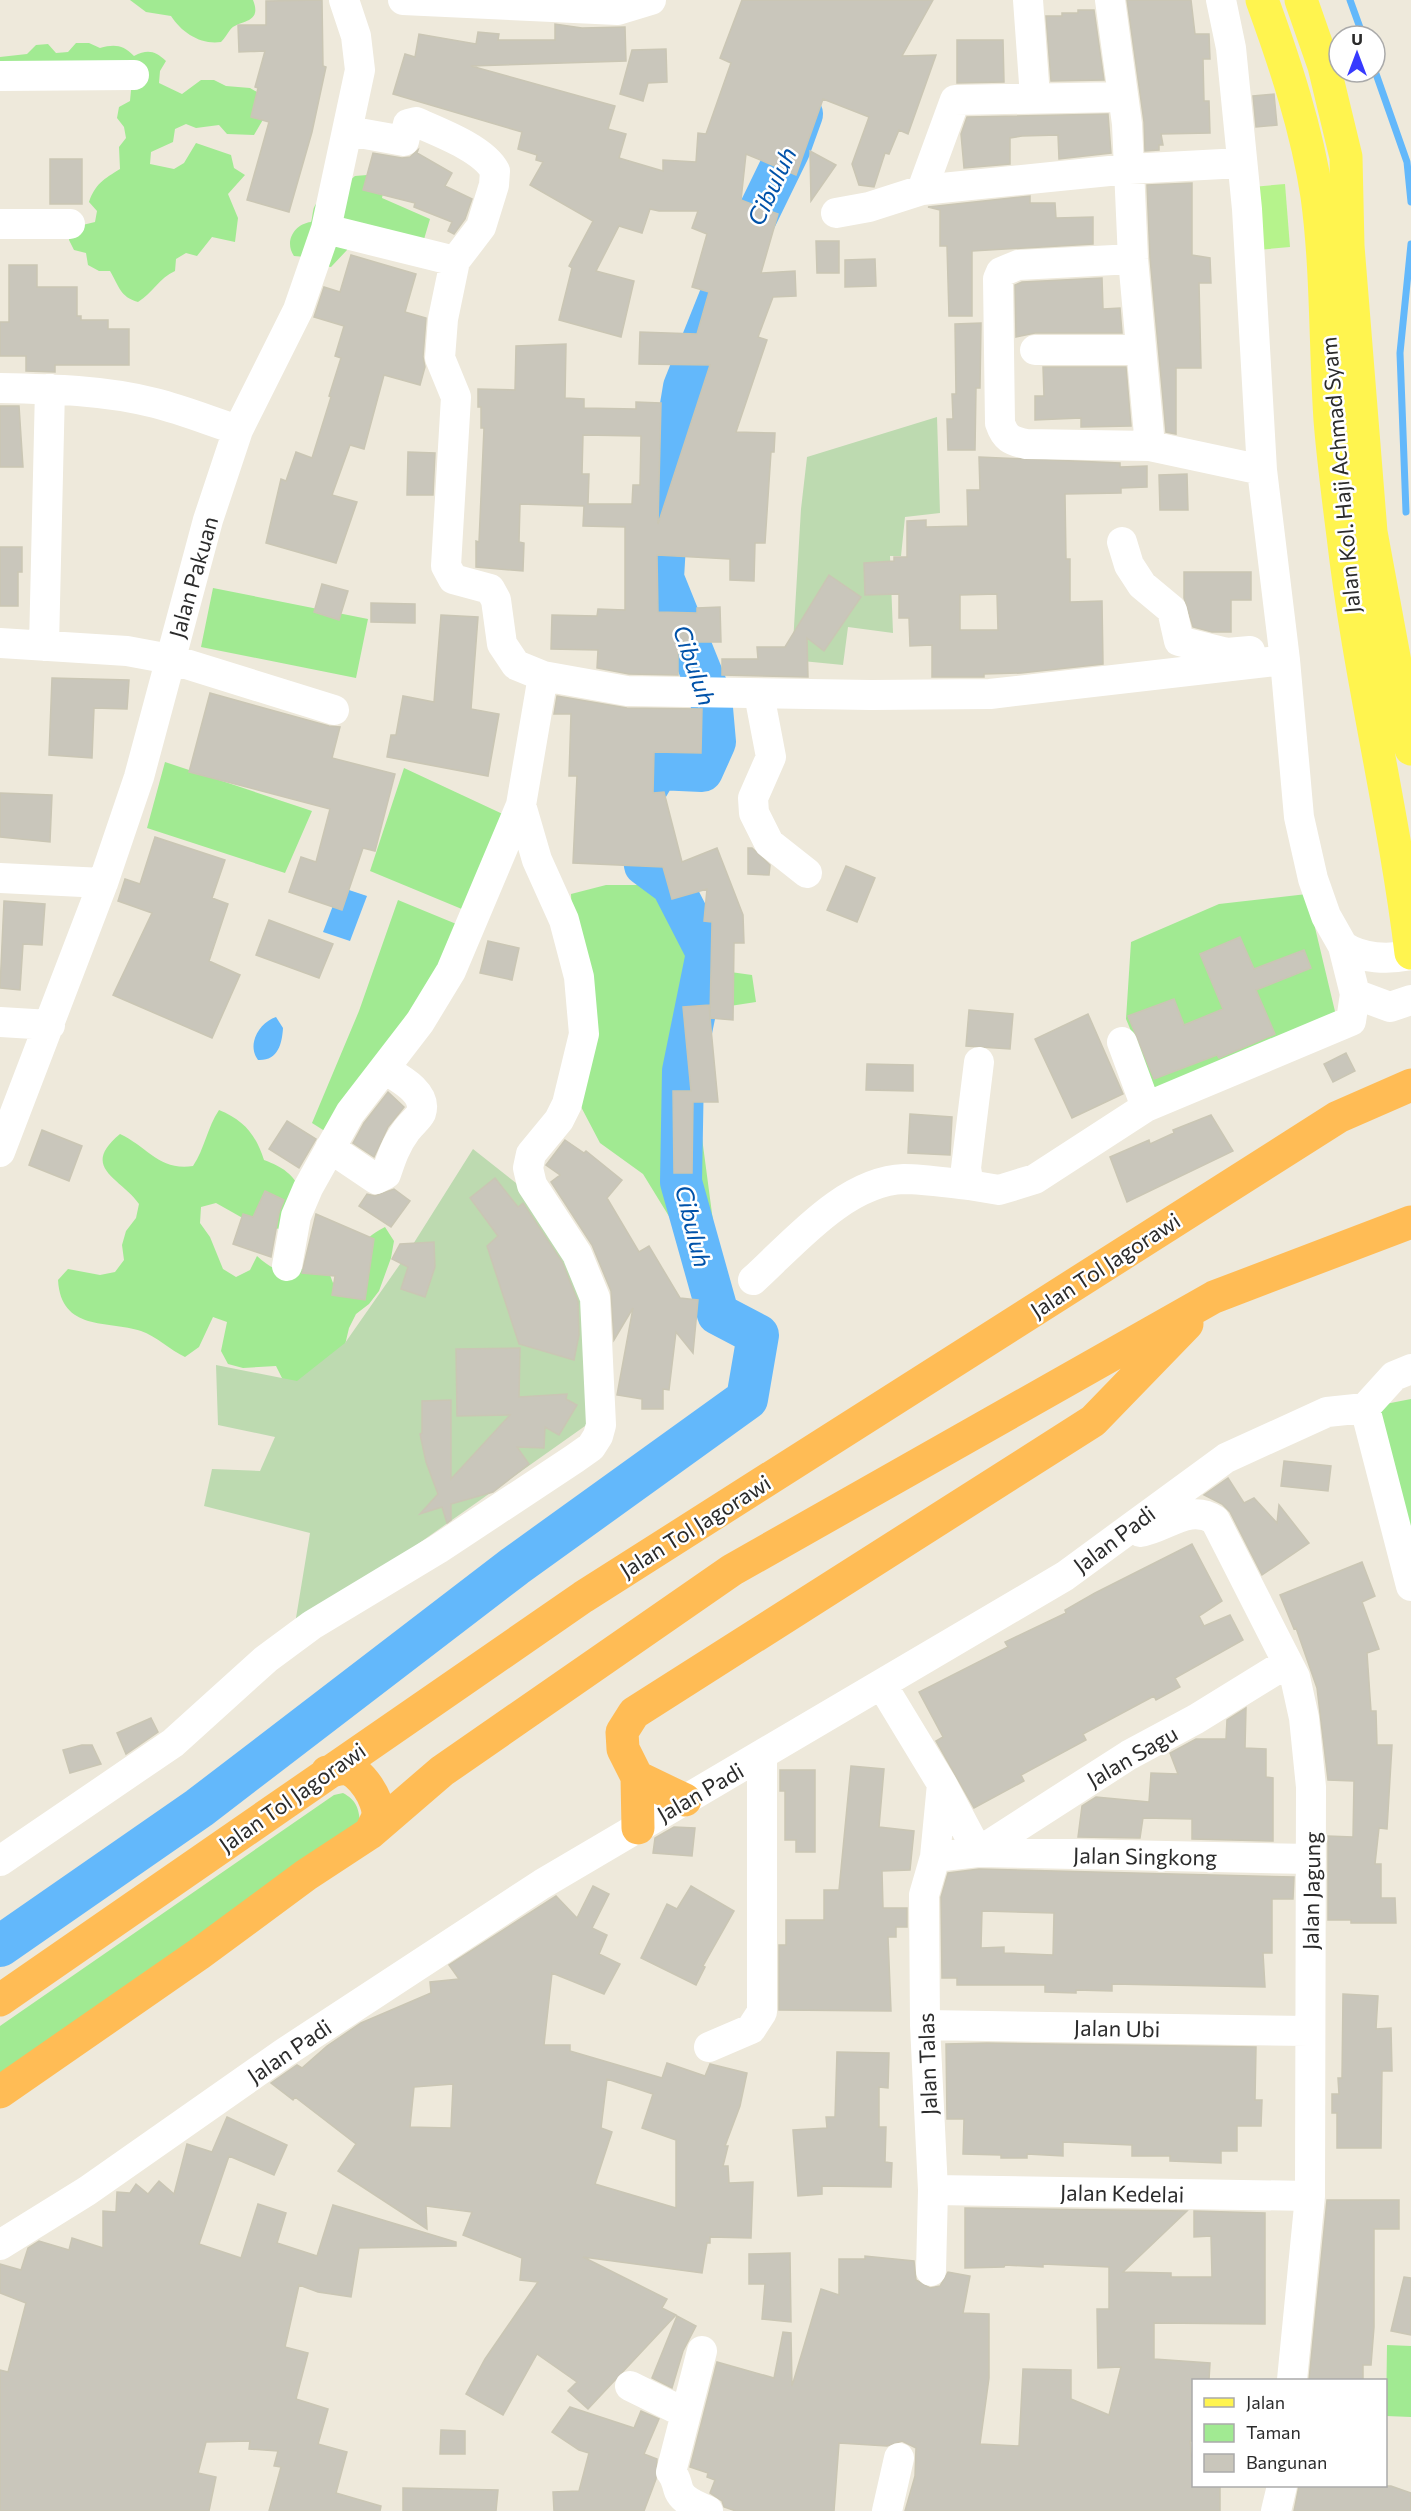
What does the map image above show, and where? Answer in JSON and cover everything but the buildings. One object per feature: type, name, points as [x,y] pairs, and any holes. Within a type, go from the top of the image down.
[{"type":"highway","name":"Jalan Tol Jagorawi","points":[[0,2000],[582,1597],[1338,1116],[1411,1085]]},
{"type":"highway","points":[[0,2092],[199,1954],[306,1875],[370,1833],[442,1771],[732,1570],[1214,1297],[1411,1222]]},
{"type":"highway","points":[[638,1828],[638,1777],[623,1749],[622,1732],[634,1713],[1093,1421],[1214,1297]]},
{"type":"highway","points":[[327,1772],[345,1769],[355,1772],[361,1778],[375,1800],[378,1815],[370,1833]]},
{"type":"highway","points":[[638,1777],[686,1800]]},
{"type":"main road","name":"Jalan Kol. Haji Achmad Syam","points":[[1262,0],[1294,94],[1316,194],[1323,251],[1330,419],[1351,603],[1407,918],[1411,954]]},
{"type":"main road","name":"Jalan Kol. Haji Achmad Syam","points":[[1301,0],[1324,66],[1346,157],[1348,246],[1370,521],[1411,749]]},
{"type":"street","name":"Jalan Pakuan","points":[[0,1152],[103,883],[139,777],[208,520],[238,430],[298,310],[326,229],[360,70],[356,36],[344,0]]},
{"type":"street","points":[[403,0],[618,10],[651,0]]},
{"type":"street","points":[[1028,0],[1035,97]]},
{"type":"street","points":[[1110,0],[1129,169],[1133,259],[1150,446]]},
{"type":"street","points":[[753,1280],[840,1201],[872,1186],[903,1179],[999,1190],[1035,1179],[1146,1107],[1351,1021],[1355,994],[1343,946],[1326,916],[1313,879],[1299,817],[1284,654],[1262,470],[1247,209],[1231,48],[1221,0]]},
{"type":"street","points":[[0,76],[134,75]]},
{"type":"street","points":[[922,190],[955,100],[981,102],[1035,97],[1122,97]]},
{"type":"street","points":[[348,131],[404,141],[408,124],[417,122],[473,151],[492,165],[495,178],[486,216],[476,236],[455,261],[440,346],[440,358],[456,397],[446,566],[453,579],[490,589],[496,600],[504,651],[516,665],[543,676],[627,691],[757,694],[990,694],[1284,654]]},
{"type":"street","points":[[836,213],[868,207],[922,190],[1129,169],[1241,163]]},
{"type":"street","points":[[0,224],[70,224]]},
{"type":"street","points":[[326,229],[455,261]]},
{"type":"street","points":[[1133,259],[1017,265],[1001,272],[998,279],[1000,423],[1004,434],[1012,442],[1019,443],[1150,446],[1262,470]]},
{"type":"street","points":[[1035,350],[1140,350]]},
{"type":"street","points":[[0,388],[50,389],[136,399],[238,430]]},
{"type":"street","points":[[44,645],[50,389]]},
{"type":"street","points":[[1122,542],[1129,565],[1142,585],[1172,610],[1179,641],[1227,653],[1284,654]]},
{"type":"street","points":[[0,643],[127,651],[170,659],[334,710]]},
{"type":"street","points":[[287,1266],[296,1216],[330,1148],[350,1113],[420,1022],[451,971],[521,805],[543,676]]},
{"type":"street","points":[[757,694],[771,757],[753,798],[754,813],[769,843],[807,873]]},
{"type":"street","points":[[0,1861],[173,1743],[266,1659],[312,1625],[447,1543],[591,1447],[598,1436],[602,1400],[594,1298],[577,1254],[532,1185],[528,1168],[531,1154],[559,1120],[567,1104],[584,1034],[579,977],[564,920],[537,860],[521,805]]},
{"type":"street","points":[[0,878],[103,883]]},
{"type":"street","points":[[1343,946],[1357,955],[1411,954]]},
{"type":"street","points":[[1355,994],[1390,1007],[1411,1000]]},
{"type":"street","points":[[0,1022],[50,1025]]},
{"type":"street","points":[[1122,1042],[1146,1107]]},
{"type":"street","points":[[969,1185],[966,1168],[979,1062]]},
{"type":"street","points":[[330,1148],[376,1179],[386,1174],[394,1152],[405,1132],[420,1114],[422,1106],[413,1089],[384,1069]]},
{"type":"street","points":[[1411,1369],[1394,1376],[1365,1408],[1411,1586]]},
{"type":"street","name":"Jalan Padi","points":[[0,2245],[87,2191],[284,2054],[542,1884],[1065,1576],[1122,1531],[1226,1458],[1327,1412],[1365,1408]]},
{"type":"street","name":"Jalan Jagung","points":[[1122,1531],[1147,1531],[1191,1514],[1205,1514],[1215,1520],[1295,1677],[1304,1718],[1311,1787],[1310,2196],[1292,2379]]},
{"type":"street","name":"Jalan Sagu","points":[[978,1852],[1129,1755],[1196,1719],[1287,1663]]},
{"type":"street","points":[[882,1685],[942,1784],[978,1852],[935,1857]]},
{"type":"street","points":[[710,2046],[751,2030],[762,2012],[762,1756]]},
{"type":"street","name":"Jalan Talas","points":[[931,2271],[933,2190],[925,2025],[924,1895],[935,1857],[942,1784]]},
{"type":"street","name":"Jalan Singkong","points":[[978,1852],[1311,1859]]},
{"type":"street","name":"Jalan Ubi","points":[[925,2025],[1309,2031]]},
{"type":"street","name":"Jalan Kedelai","points":[[933,2190],[1310,2196]]},
{"type":"street","points":[[702,2351],[671,2472],[677,2479],[678,2488],[684,2498],[708,2511]]},
{"type":"street","points":[[630,2386],[685,2413]]},
{"type":"street","points":[[887,2511],[899,2457]]},
{"type":"street","points":[[1276,2511],[1282,2487]]},
{"type":"green space","points":[[130,0],[253,0],[255,14],[230,30],[221,42],[206,42],[186,32],[171,16],[146,12]]},
{"type":"green space","points":[[76,43],[89,43],[100,48],[119,46],[134,56],[143,52],[155,53],[166,61],[160,71],[159,83],[182,94],[201,80],[214,80],[226,86],[250,88],[269,99],[268,111],[254,135],[227,134],[219,125],[196,128],[186,124],[175,129],[173,142],[151,152],[150,164],[174,169],[184,163],[196,143],[231,155],[234,168],[245,175],[228,194],[238,218],[235,242],[212,237],[197,256],[186,253],[176,259],[175,271],[138,302],[124,294],[110,271],[99,271],[88,265],[86,253],[74,250],[69,240],[70,228],[95,222],[97,211],[89,202],[91,196],[101,182],[120,169],[119,147],[126,138],[124,127],[117,118],[119,107],[130,101],[131,90],[127,80],[0,81],[0,57],[27,54],[36,45],[48,44],[56,53],[68,52]]},
{"type":"green space","points":[[355,176],[373,177],[383,193],[382,198],[430,219],[422,246],[347,244],[347,250],[331,267],[325,266],[317,258],[294,256],[290,245],[292,234],[300,226],[311,222],[316,204],[329,192]]},
{"type":"green space","points":[[1285,184],[1290,247],[1257,250],[1252,187]]},
{"type":"green space","points":[[937,417],[940,513],[905,517],[901,556],[890,556],[893,633],[848,627],[843,665],[792,660],[801,509],[807,457]]},
{"type":"green space","points":[[213,588],[368,619],[356,678],[201,647]]},
{"type":"green space","points":[[165,762],[312,811],[285,873],[147,828]]},
{"type":"green space","points":[[404,768],[507,816],[469,912],[370,871]]},
{"type":"green space","points":[[606,885],[672,885],[712,924],[716,970],[752,975],[756,1002],[704,1010],[697,1100],[713,1221],[678,1231],[643,1174],[600,1143],[579,1103],[571,894]]},
{"type":"green space","points":[[1307,894],[1338,1024],[1158,1096],[1126,1019],[1131,942],[1219,904]]},
{"type":"green space","points":[[398,900],[466,928],[331,1135],[312,1123],[359,1011]]},
{"type":"green space","points":[[219,1110],[248,1129],[264,1160],[287,1172],[302,1192],[286,1230],[255,1225],[216,1203],[201,1207],[200,1223],[210,1237],[223,1269],[236,1277],[250,1270],[257,1256],[277,1270],[291,1271],[327,1267],[333,1283],[347,1268],[360,1247],[374,1234],[385,1227],[394,1241],[391,1258],[379,1291],[369,1304],[356,1314],[349,1328],[333,1396],[283,1380],[276,1366],[243,1368],[228,1364],[221,1351],[227,1322],[213,1317],[199,1347],[185,1357],[141,1331],[88,1321],[77,1316],[61,1297],[58,1280],[68,1269],[100,1275],[115,1272],[124,1260],[122,1245],[126,1231],[136,1218],[139,1204],[107,1172],[103,1164],[103,1156],[108,1146],[120,1134],[162,1162],[181,1167],[193,1166]]},
{"type":"green space","points":[[473,1149],[516,1183],[594,1305],[602,1414],[401,1556],[295,1624],[310,1533],[204,1506],[212,1469],[260,1471],[275,1437],[218,1425],[216,1365],[297,1381],[345,1343],[405,1257]]},
{"type":"green space","points":[[1411,1399],[1411,1586],[1365,1408]]},
{"type":"green space","points":[[343,1793],[356,1805],[360,1823],[0,2073],[0,2026],[334,1795]]},
{"type":"green space","points":[[1387,2345],[1411,2346],[1411,2417],[1387,2416]]},
{"type":"water","points":[[340,887],[367,896],[350,941],[323,932]]},
{"type":"water","points":[[276,1017],[283,1028],[278,1050],[270,1058],[258,1060],[254,1047],[256,1034]]},
{"type":"waterway","points":[[1350,0],[1359,24]]},
{"type":"waterway","points":[[1380,84],[1407,162],[1411,202]]},
{"type":"waterway","name":"Cibuluh","points":[[0,1946],[199,1808],[515,1566],[747,1399],[758,1335],[718,1314],[681,1182],[683,1071],[707,953],[672,885],[645,865],[635,808],[658,769],[702,771],[715,742],[711,697],[663,578],[669,477],[684,387],[732,267],[789,150],[802,114]]},
{"type":"waterway","points":[[1406,512],[1400,353],[1411,244]]}]
